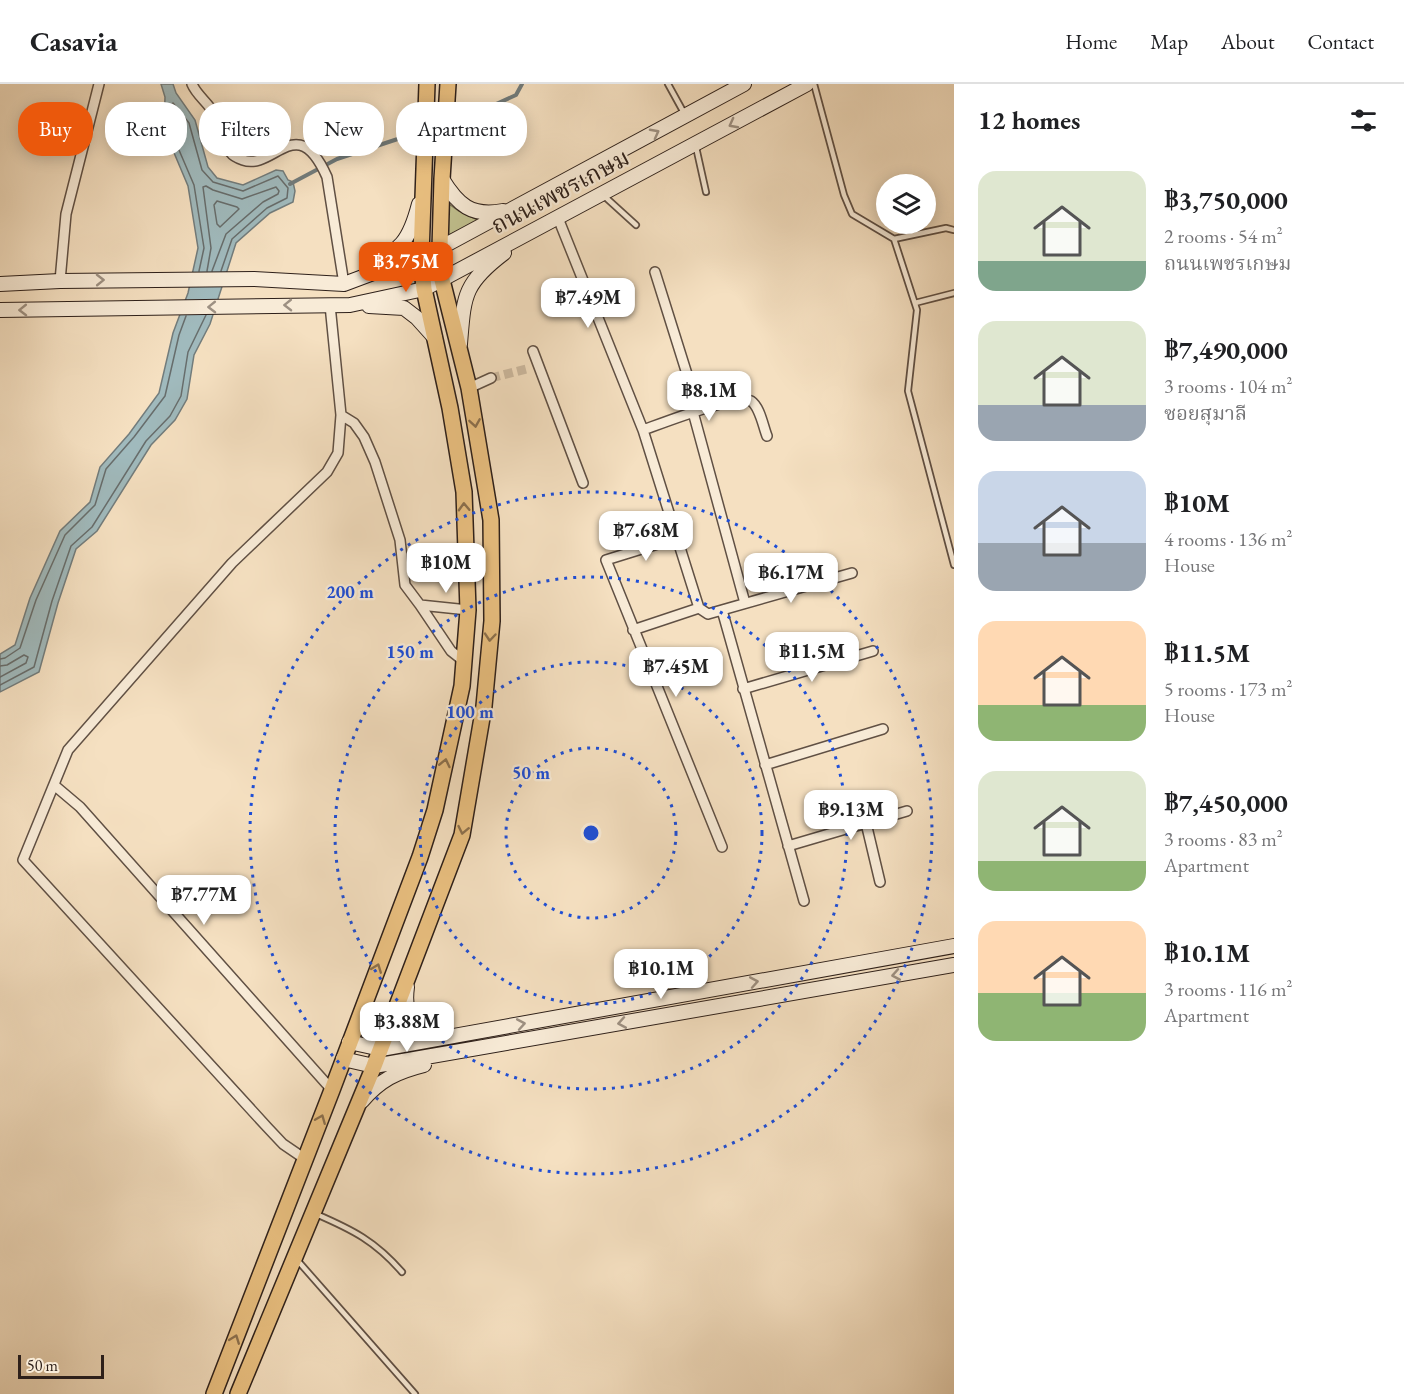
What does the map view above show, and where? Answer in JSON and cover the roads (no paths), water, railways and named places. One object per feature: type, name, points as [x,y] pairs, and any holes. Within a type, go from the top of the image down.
[{"type":"main road","name":"ถนนเพชรเกษม","points":[[0,284],[167,279],[254,279],[344,284],[441,248],[744,84]]},
{"type":"main road","name":"ถนนเพชรเกษม","points":[[0,310],[350,305],[424,289],[807,84]]},
{"type":"main road","points":[[214,1394],[420,857],[435,810],[462,686],[468,610],[464,492],[450,408],[424,289],[421,255],[427,85]]},
{"type":"main road","points":[[238,1394],[381,1049],[462,835],[484,706],[492,621],[491,520],[469,388],[442,280],[442,179],[448,86]]},
{"type":"main road","points":[[442,179],[450,192],[468,209],[478,213],[511,210]]},
{"type":"main road","points":[[344,284],[398,250],[413,227],[424,183]]},
{"type":"main road","points":[[460,346],[464,303],[471,283],[493,262],[530,234]]},
{"type":"main road","points":[[350,305],[404,308],[417,318],[435,338]]},
{"type":"main road","points":[[349,1042],[381,1049],[954,946]]},
{"type":"main road","points":[[343,1059],[374,1066],[954,965]]},
{"type":"main road","points":[[408,976],[405,1001],[407,1011],[415,1024],[425,1030],[437,1032],[484,1030]]},
{"type":"main road","points":[[357,1107],[374,1086],[390,1077],[414,1067],[486,1047]]},
{"type":"street","points":[[60,281],[66,214],[99,84]]},
{"type":"street","points":[[192,84],[214,113],[231,154],[245,162],[261,159],[282,148],[297,145],[308,148],[321,164],[327,177],[344,284]]},
{"type":"street","points":[[558,218],[643,430],[699,608],[708,614],[852,573]]},
{"type":"street","points":[[656,272],[692,390],[693,412],[746,603]]},
{"type":"street","points":[[305,1159],[283,1144],[23,860],[68,750],[232,563],[327,472],[338,453],[341,415],[330,305]]},
{"type":"street","points":[[533,351],[582,483]]},
{"type":"street","points":[[530,368],[543,379]]},
{"type":"street","points":[[469,388],[491,378]]},
{"type":"street","points":[[643,430],[693,412],[742,399],[751,401],[756,408],[767,436]]},
{"type":"street","points":[[341,415],[354,423],[364,437],[375,462],[400,540],[405,585],[451,651],[465,662]]},
{"type":"street","points":[[677,538],[606,560],[722,847]]},
{"type":"street","points":[[420,605],[468,610]]},
{"type":"street","points":[[633,630],[699,608]]},
{"type":"street","points":[[722,610],[804,901]]},
{"type":"street","points":[[743,689],[873,651]]},
{"type":"street","points":[[765,765],[883,729]]},
{"type":"street","points":[[54,785],[80,807],[332,1090]]},
{"type":"street","points":[[788,846],[907,811]]},
{"type":"street","points":[[866,823],[880,882]]},
{"type":"lane","points":[[668,84],[685,116]]},
{"type":"lane","points":[[814,84],[844,195],[852,214],[894,239],[915,303],[916,330],[908,391],[954,565]]},
{"type":"lane","points":[[696,144],[706,192]]},
{"type":"lane","points":[[602,194],[636,225]]},
{"type":"lane","points":[[894,239],[946,228],[954,230]]},
{"type":"lane","points":[[915,303],[954,293]]},
{"type":"lane","points":[[313,1213],[369,1240],[386,1253],[402,1272]]},
{"type":"lane","points":[[295,1257],[415,1394]]},
{"type":"water","points":[[161,84],[173,84],[182,102],[165,102]]},
{"type":"water","points":[[187,109],[195,120],[199,134],[199,156],[205,156],[208,167],[217,178],[243,185],[276,170],[283,171],[288,180],[293,182],[295,191],[293,202],[270,213],[236,243],[210,324],[194,355],[187,399],[175,420],[151,445],[97,531],[76,549],[39,672],[0,692],[0,654],[15,645],[30,598],[60,531],[90,502],[100,467],[129,434],[159,393],[173,333],[188,293],[198,248],[188,186],[175,156],[187,156]]},
{"type":"waterway","points":[[501,102],[516,95],[522,84]]},
{"type":"waterway","points":[[290,184],[337,159],[396,140]]},
{"type":"tunnel","points":[[491,378],[530,368]]}]
